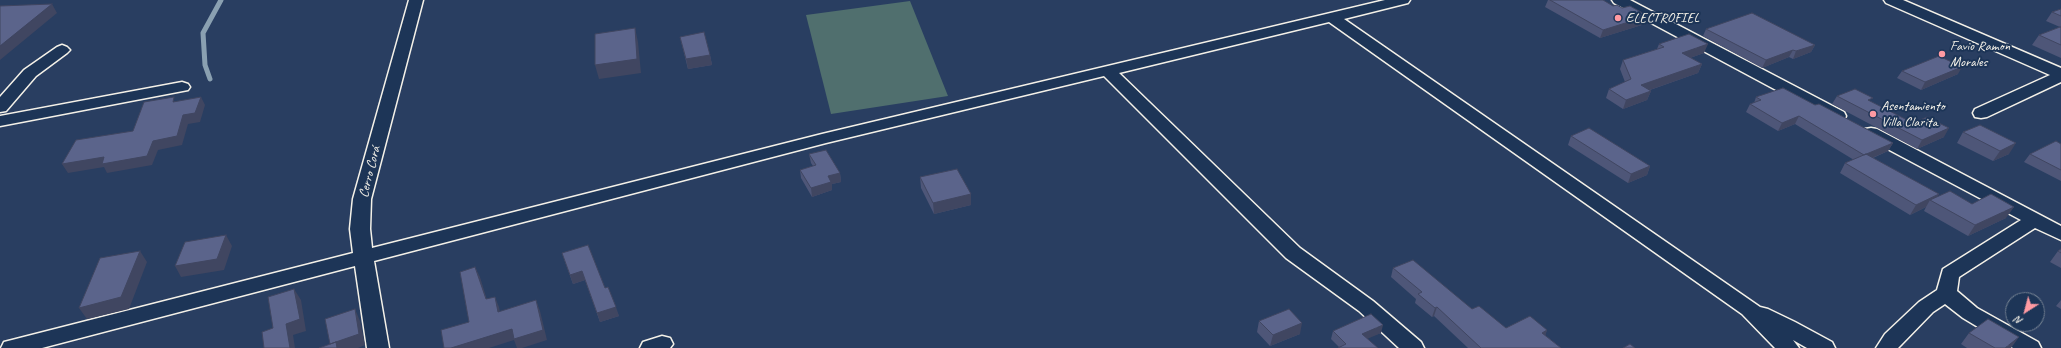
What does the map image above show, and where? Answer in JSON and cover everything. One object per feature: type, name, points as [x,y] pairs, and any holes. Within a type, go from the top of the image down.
[{"type":"street","name":"Cerro Corá","points":[[378,348],[363,257],[360,229],[362,198],[416,0]]},
{"type":"street","points":[[25,346],[822,139],[1403,0]]},
{"type":"street","points":[[1619,0],[2061,234]]},
{"type":"street","points":[[1891,0],[2061,75]]},
{"type":"street","points":[[1332,17],[1749,309],[1788,348]]},
{"type":"street","points":[[0,107],[30,73],[62,50]]},
{"type":"street","points":[[1108,71],[1293,253],[1366,306],[1413,348]]},
{"type":"street","points":[[1981,112],[2061,75]]},
{"type":"street","points":[[0,121],[182,87]]},
{"type":"street","points":[[1887,348],[1893,339],[1926,307],[1946,293],[1950,274],[2035,220]]},
{"type":"street","points":[[1946,293],[1970,313],[2030,348]]},
{"type":"street","points":[[1749,309],[1788,327],[1824,348]]},
{"type":"green space","points":[[910,1],[948,96],[831,114],[806,15]]},
{"type":"building","points":[[1550,0],[1603,0],[1613,6],[1617,5],[1622,8],[1630,6],[1648,16],[1603,30]]},
{"type":"building","points":[[52,4],[0,46],[0,6]]},
{"type":"building","points":[[2061,9],[2061,16],[2052,12]]},
{"type":"building","points":[[1752,13],[1815,45],[1796,51],[1793,50],[1766,60],[1706,29]]},
{"type":"building","points":[[2060,27],[2061,45],[2039,35]]},
{"type":"building","points":[[635,28],[637,59],[595,65],[595,34]]},
{"type":"building","points":[[704,32],[710,55],[686,59],[680,37]]},
{"type":"building","points":[[1689,34],[1708,44],[1682,53],[1702,64],[1641,85],[1651,91],[1626,100],[1609,89],[1631,79],[1623,60],[1664,47],[1659,44]]},
{"type":"building","points":[[1939,56],[1962,67],[1925,82],[1902,71]]},
{"type":"building","points":[[1783,88],[1815,105],[1819,104],[1893,143],[1864,155],[1799,116],[1782,123],[1750,104],[1761,100],[1756,97]]},
{"type":"building","points":[[1855,89],[1873,98],[1868,100],[1913,123],[1927,117],[1949,128],[1922,140],[1837,96]]},
{"type":"building","points":[[174,97],[173,102],[201,97],[195,113],[183,115],[177,136],[153,141],[147,156],[102,164],[104,157],[62,164],[76,140],[133,131],[144,102]]},
{"type":"building","points":[[1980,125],[2016,143],[2000,151],[1963,132]]},
{"type":"building","points":[[1589,128],[1650,166],[1631,174],[1571,136]]},
{"type":"building","points":[[2056,141],[2061,144],[2061,170],[2030,154]]},
{"type":"building","points":[[826,150],[840,173],[828,176],[831,182],[811,188],[800,170],[816,165],[809,154]]},
{"type":"building","points":[[1866,154],[1939,194],[1916,205],[1845,163]]},
{"type":"building","points":[[957,169],[971,194],[933,203],[920,177]]},
{"type":"building","points":[[1950,191],[1972,204],[1991,194],[2014,207],[1975,225],[1930,200]]},
{"type":"building","points":[[226,235],[217,259],[175,266],[185,242]]},
{"type":"building","points":[[588,245],[605,288],[608,287],[616,307],[597,313],[582,271],[570,275],[562,253]]},
{"type":"building","points":[[140,251],[121,297],[79,308],[100,258]]},
{"type":"building","points":[[1413,260],[1472,309],[1479,306],[1506,328],[1530,316],[1547,330],[1542,333],[1561,348],[1481,348],[1437,307],[1435,308],[1418,294],[1422,292],[1393,268]]},
{"type":"building","points":[[475,267],[486,299],[495,297],[498,312],[536,300],[543,330],[514,339],[512,329],[451,348],[444,348],[441,330],[469,322],[460,272]]},
{"type":"building","points":[[294,289],[300,319],[286,324],[290,348],[264,348],[262,332],[273,328],[268,297]]},
{"type":"building","points":[[355,309],[359,334],[330,344],[325,319]]},
{"type":"building","points":[[1289,309],[1302,323],[1273,335],[1259,321]]},
{"type":"building","points":[[1371,314],[1383,325],[1362,334],[1378,348],[1338,348],[1346,344],[1333,331]]},
{"type":"building","points":[[1988,319],[2005,329],[2005,332],[2010,332],[2019,337],[2005,348],[1995,348],[1969,333]]},
{"type":"building","points":[[336,342],[337,348],[319,348]]},
{"type":"building","points":[[1630,344],[1635,348],[1623,348]]},
{"type":"waterway","points":[[210,79],[205,65],[203,33],[221,0]]},
{"type":"place","name":"ELECTROFIEL","points":[[1618,18]]},
{"type":"place","name":"Favio Ramon Morales","points":[[1942,54]]},
{"type":"place","name":"Asentamiento Villa Clarita","points":[[1873,114]]}]
